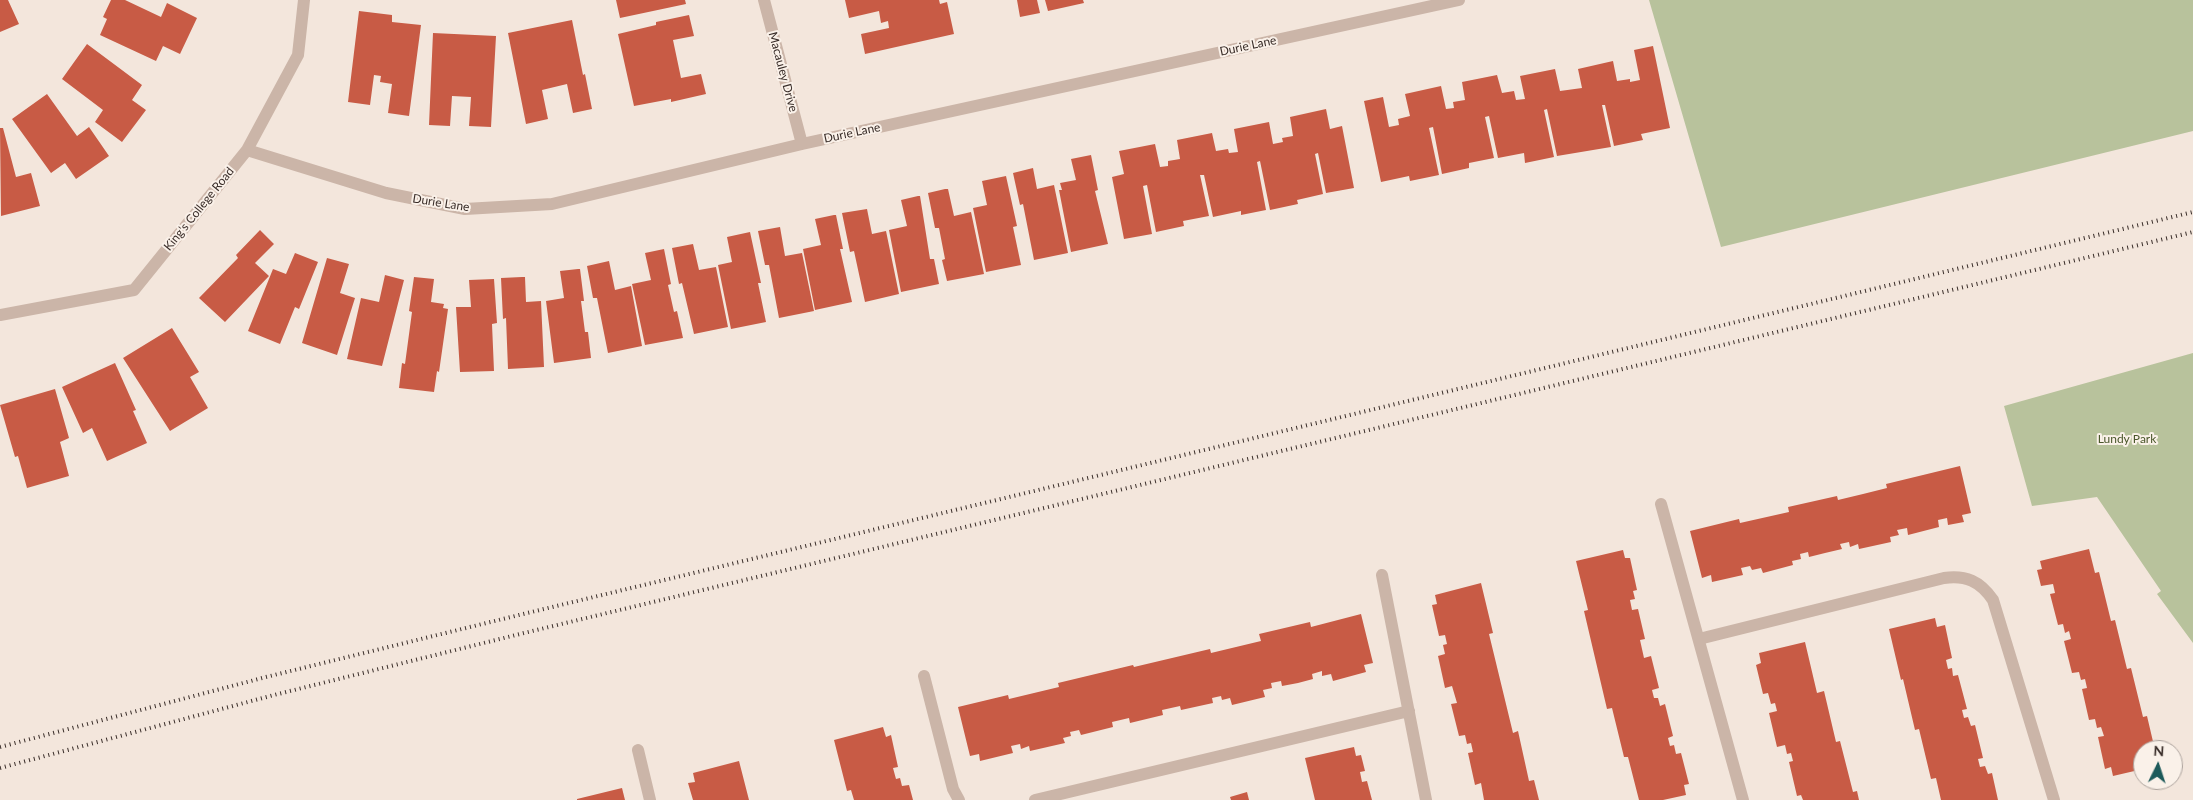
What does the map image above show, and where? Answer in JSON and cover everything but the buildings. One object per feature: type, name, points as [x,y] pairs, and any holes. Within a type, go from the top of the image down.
[{"type":"street","name":"King's College Road","points":[[0,315],[134,290],[248,150],[298,55],[304,0]]},
{"type":"street","name":"Macauley Drive","points":[[764,0],[802,144]]},
{"type":"street","name":"Durie Lane","points":[[248,150],[386,193],[465,209],[552,204],[802,144],[1459,0]]},
{"type":"street","points":[[1662,504],[1743,800]]},
{"type":"street","points":[[1382,575],[1426,800]]},
{"type":"street","points":[[1699,639],[1944,578],[1956,576],[1968,578],[1986,591],[1993,600],[2054,800]]},
{"type":"street","points":[[924,676],[953,789],[959,800]]},
{"type":"street","points":[[1035,800],[1409,711]]},
{"type":"street","points":[[638,750],[650,800]]},
{"type":"green space","points":[[1649,0],[2193,0],[2193,131],[1721,247]]},
{"type":"green space","name":"Lundy Park","points":[[2193,353],[2193,643],[2157,594],[2161,591],[2097,497],[2032,506],[2004,406]]},
{"type":"railway","points":[[0,747],[266,677],[519,615],[2193,212]]},
{"type":"railway","points":[[0,768],[274,695],[524,633],[2193,232]]}]
